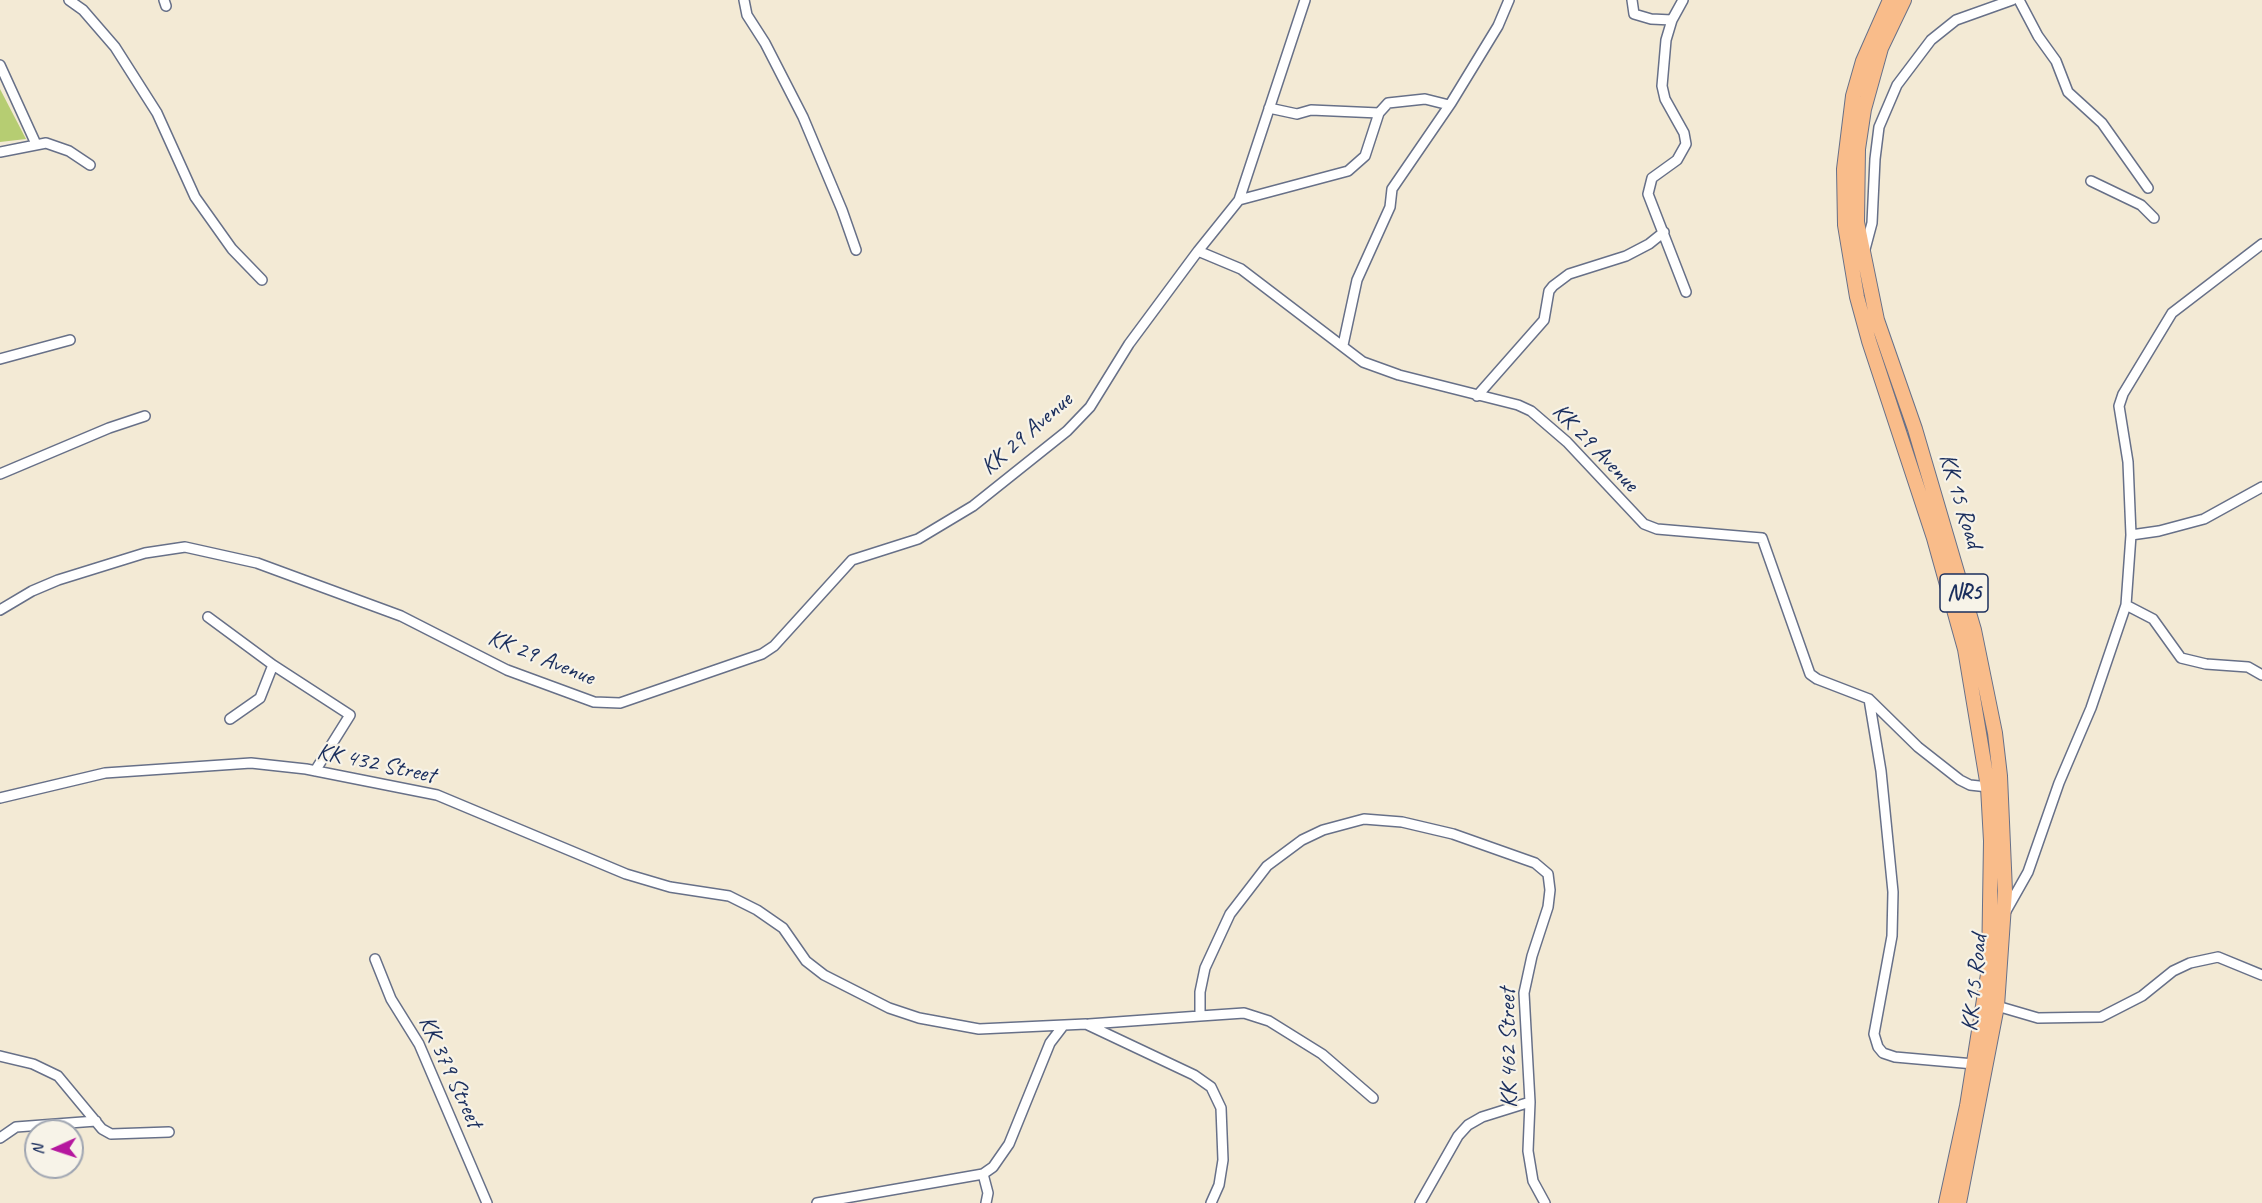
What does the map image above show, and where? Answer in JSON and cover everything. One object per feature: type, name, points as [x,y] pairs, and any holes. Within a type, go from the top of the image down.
[{"type":"highway","name":"KK 15 Road","points":[[1890,0],[1863,61],[1853,96],[1843,175],[1849,256],[1869,341],[1953,602],[1975,698],[1988,787],[1992,889],[1989,968],[1981,1064],[1959,1203]]},
{"type":"highway","name":"KK 15 Road","points":[[1904,0],[1878,58],[1864,109],[1858,149],[1856,198],[1877,320],[1915,429],[1974,630],[1995,733],[2000,788],[2004,914],[1997,1006],[1946,1203]]},
{"type":"street","points":[[69,0],[82,10],[116,47],[157,113],[195,197],[232,249],[262,280]]},
{"type":"street","points":[[744,0],[747,15],[765,43],[802,117],[842,210],[856,250]]},
{"type":"street","points":[[1198,251],[1239,200],[1305,0]]},
{"type":"street","points":[[1632,0],[1634,14],[1651,19],[1672,20]]},
{"type":"street","points":[[1683,0],[1672,20],[1662,58],[1662,86],[1665,99],[1684,133],[1686,144],[1677,160],[1649,182],[1648,194],[1686,291]]},
{"type":"street","points":[[1864,254],[1872,223],[1879,127],[1897,84],[1931,40],[1956,20],[2012,0]]},
{"type":"street","points":[[2019,0],[2038,36],[2056,61],[2068,93],[2102,123],[2148,188]]},
{"type":"street","points":[[1342,345],[1357,280],[1390,207],[1392,189],[1449,105],[1498,26],[1505,1]]},
{"type":"street","points":[[0,65],[36,144]]},
{"type":"street","points":[[1239,200],[1348,171],[1365,156],[1379,113],[1388,103],[1425,99],[1449,105]]},
{"type":"street","points":[[1269,108],[1297,114],[1311,110],[1379,113]]},
{"type":"street","points":[[0,152],[36,144],[54,145],[90,165]]},
{"type":"street","points":[[2091,181],[2141,205],[2154,218]]},
{"type":"street","points":[[1477,396],[1544,320],[1549,291],[1553,286],[1569,274],[1626,256],[1649,244],[1664,231]]},
{"type":"street","points":[[2004,914],[2028,872],[2059,783],[2091,708],[2126,605],[2131,535],[2128,462],[2119,406],[2123,394],[2172,313],[2262,244]]},
{"type":"street","name":"KK 29 Avenue","points":[[0,610],[32,591],[58,580],[145,553],[185,547],[257,563],[401,616],[507,670],[594,702],[620,703],[762,654],[774,646],[852,560],[927,534],[981,499],[1059,438],[1090,407],[1129,345],[1198,251],[1241,269],[1363,362],[1477,396],[1518,405],[1538,416],[1567,442],[1644,524],[1658,529],[1762,538],[1810,674],[1869,699],[1918,747],[1960,780],[1970,785],[1988,787]]},
{"type":"street","points":[[0,359],[70,340]]},
{"type":"street","points":[[0,474],[109,428],[145,417]]},
{"type":"street","points":[[2131,535],[2159,531],[2204,519],[2262,487]]},
{"type":"street","points":[[2126,605],[2153,619],[2181,658],[2206,664],[2248,668],[2262,675]]},
{"type":"street","points":[[208,617],[273,665],[350,715],[315,771]]},
{"type":"street","points":[[230,719],[260,698],[273,665]]},
{"type":"street","points":[[1869,699],[1881,771],[1893,892],[1892,936],[1874,1034],[1878,1047],[1883,1053],[1895,1057],[1981,1064]]},
{"type":"street","name":"KK 432 Street","points":[[0,798],[105,773],[251,763],[315,771],[437,795],[626,874],[670,887],[729,896],[757,910],[783,928],[806,961],[824,975],[889,1008],[919,1017],[979,1029],[1063,1026],[1244,1013],[1269,1021],[1322,1054],[1373,1098]]},
{"type":"street","name":"KK 462 Street","points":[[1200,1016],[1200,992],[1205,968],[1230,914],[1267,866],[1302,840],[1323,830],[1364,819],[1402,822],[1453,834],[1535,863],[1548,874],[1550,890],[1548,907],[1532,956],[1524,993],[1530,1102],[1530,1170],[1545,1203]]},
{"type":"street","points":[[1997,1006],[2038,1018],[2101,1017],[2142,996],[2173,970],[2190,963],[2218,957],[2262,975]]},
{"type":"street","name":"KK 379 Street","points":[[375,959],[391,999],[419,1044],[487,1203]]},
{"type":"street","points":[[1086,1024],[1174,1064],[1211,1087],[1221,1108],[1224,1134],[1219,1185],[1211,1203]]},
{"type":"street","points":[[817,1203],[983,1174],[993,1167],[1009,1144],[1046,1050],[1063,1026]]},
{"type":"street","points":[[0,1056],[33,1064],[58,1076],[96,1121],[111,1134],[169,1132]]},
{"type":"street","points":[[1420,1203],[1458,1136],[1468,1125],[1482,1117],[1530,1102]]},
{"type":"street","points":[[0,1138],[16,1128],[96,1121]]},
{"type":"street","points":[[983,1174],[988,1193],[986,1203]]},
{"type":"green space","points":[[0,89],[26,139],[0,142]]}]
